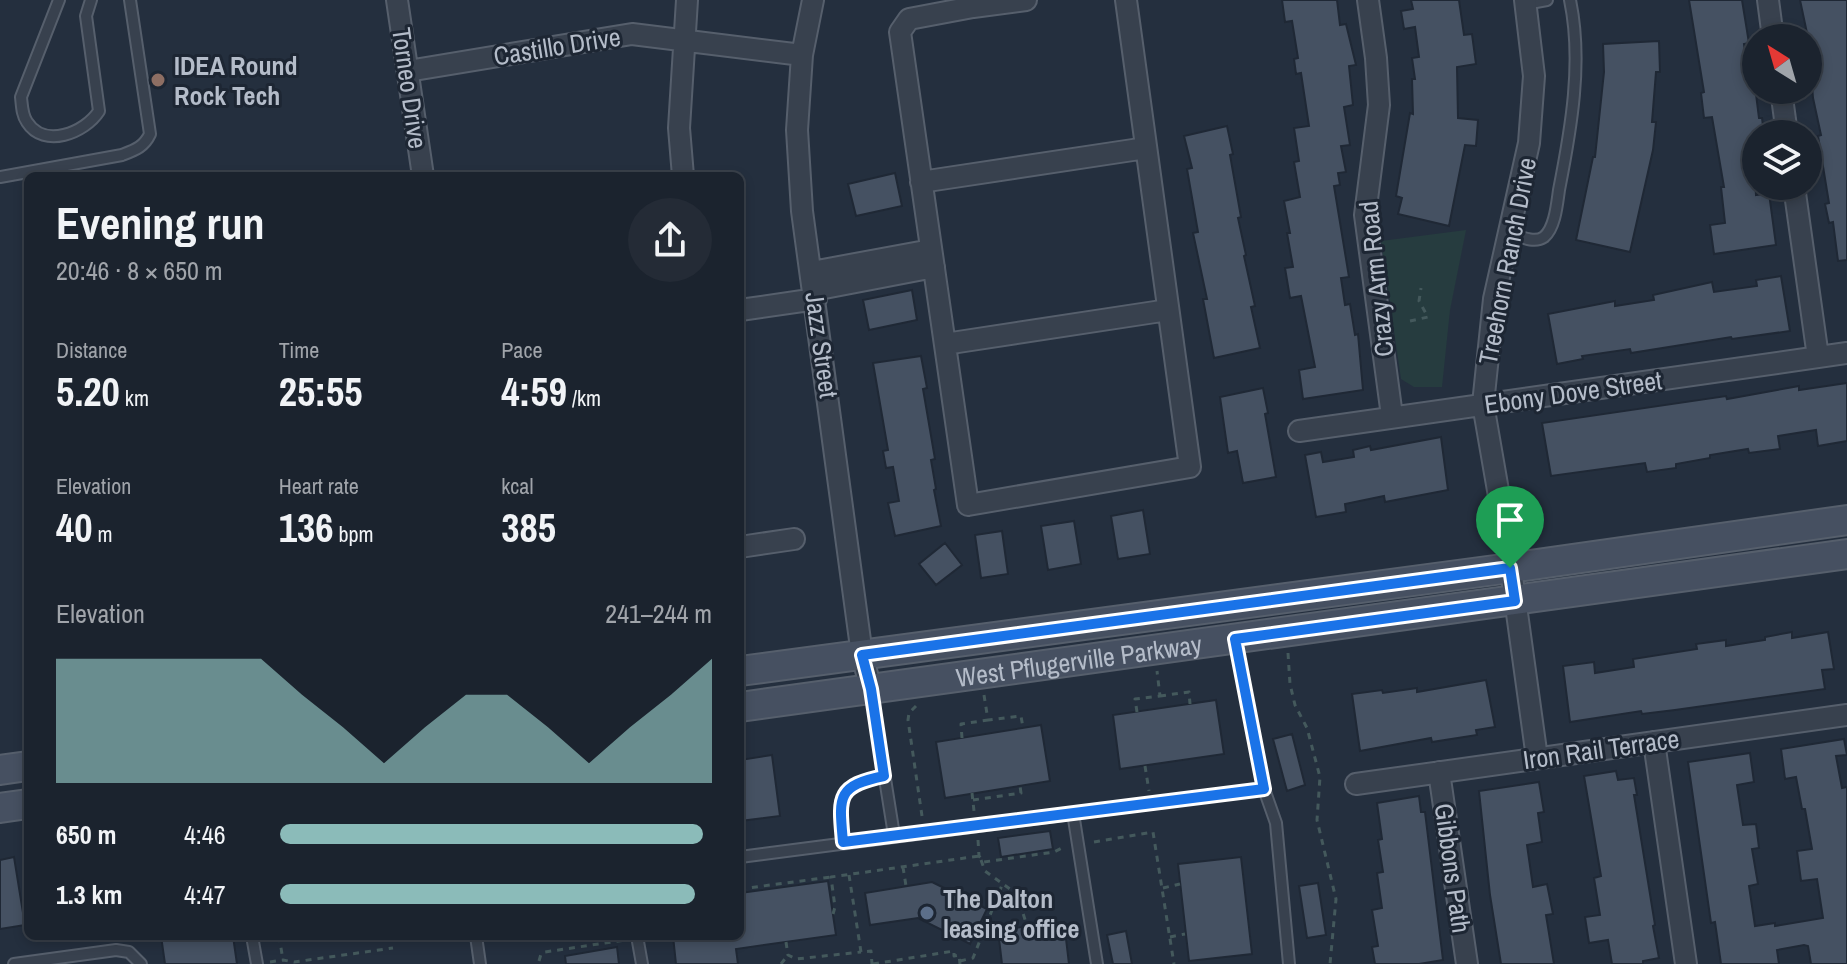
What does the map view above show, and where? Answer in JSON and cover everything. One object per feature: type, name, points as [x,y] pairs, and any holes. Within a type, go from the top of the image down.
[{"type":"main road","name":"West Pflugerville Parkway","points":[[744,670],[1847,520]]},
{"type":"main road","name":"West Pflugerville Parkway","points":[[744,706],[1846,554]]},
{"type":"main road","points":[[0,770],[24,767]]},
{"type":"main road","points":[[0,808],[24,805]]},
{"type":"street","name":"Torneo Drive","points":[[397,0],[422,172]]},
{"type":"street","points":[[683,172],[679,128],[687,0]]},
{"type":"street","name":"Jazz Street","points":[[813,0],[802,55],[797,130],[802,211],[862,655],[871,689]]},
{"type":"street","points":[[1026,0],[972,4],[909,19],[900,32],[968,505],[1190,467],[1126,0]]},
{"type":"street","name":"Crazy Arm Road","points":[[1368,0],[1379,105],[1365,215],[1392,416]]},
{"type":"street","points":[[1768,0],[1771,24]]},
{"type":"street","name":"Treehorn Ranch Drive","points":[[1525,2],[1534,76],[1529,143],[1494,299],[1483,404],[1537,758]]},
{"type":"street","name":"Castillo Drive","points":[[408,71],[632,34],[802,55]]},
{"type":"street","points":[[921,182],[1146,148]]},
{"type":"street","points":[[1796,200],[1818,357]]},
{"type":"street","points":[[744,309],[874,270],[933,258]]},
{"type":"street","points":[[945,344],[1168,310]]},
{"type":"street","name":"Ebony Dove Street","points":[[1299,431],[1847,353]]},
{"type":"street","points":[[744,546],[794,539]]},
{"type":"street","points":[[1846,554],[1847,562]]},
{"type":"street","name":"Iron Rail Terrace","points":[[1356,784],[1847,715]]},
{"type":"street","points":[[1654,742],[1686,964]]},
{"type":"street","name":"Gibbons Path","points":[[1439,772],[1467,964]]},
{"type":"lane","points":[[59,0],[21,97],[22,114],[28,125],[36,132],[54,136],[78,132],[88,126],[99,111],[86,16],[91,0]]},
{"type":"lane","points":[[28,172],[122,155],[147,141],[150,134],[130,0]]},
{"type":"lane","points":[[1525,2],[1547,0]]},
{"type":"lane","points":[[1509,233],[1529,240],[1541,239],[1547,234],[1554,217],[1569,140],[1574,84],[1574,17],[1570,0]]},
{"type":"lane","points":[[0,177],[24,173]]},
{"type":"lane","points":[[1235,639],[1264,789],[1276,823],[1289,964]]},
{"type":"lane","points":[[871,689],[894,835]]},
{"type":"lane","points":[[843,842],[842,798],[849,788],[860,781],[884,776]]},
{"type":"lane","points":[[744,856],[1264,789]]},
{"type":"lane","points":[[1073,813],[1097,964]]},
{"type":"lane","points":[[253,940],[257,964]]},
{"type":"lane","points":[[477,940],[480,964]]},
{"type":"lane","points":[[638,940],[642,964]]},
{"type":"lane","points":[[14,964],[116,950],[129,952],[141,964]]},
{"type":"path","points":[[1410,321],[1428,317],[1419,301],[1421,288]]},
{"type":"path","points":[[1288,649],[1295,705],[1307,728],[1320,777],[1317,820],[1336,899],[1330,964]]},
{"type":"path","points":[[1157,668],[1160,696]]},
{"type":"path","points":[[983,691],[988,720]]},
{"type":"path","points":[[1137,712],[1135,699],[1189,692],[1190,704]]},
{"type":"path","points":[[922,816],[908,720],[914,707],[924,702]]},
{"type":"path","points":[[962,738],[961,724],[1021,716],[1023,728]]},
{"type":"path","points":[[1145,766],[1149,791]]},
{"type":"path","points":[[973,800],[1021,793],[1020,786]]},
{"type":"path","points":[[972,793],[975,815]]},
{"type":"path","points":[[1094,842],[1153,832],[1174,964]]},
{"type":"path","points":[[978,840],[985,871],[1017,894],[1027,926]]},
{"type":"path","points":[[744,888],[980,858],[984,862],[1054,852],[1068,845]]},
{"type":"path","points":[[903,867],[906,886]]},
{"type":"path","points":[[849,875],[861,952]]},
{"type":"path","points":[[831,877],[833,914]]},
{"type":"path","points":[[1163,888],[1180,884]]},
{"type":"path","points":[[788,955],[796,959],[871,951],[872,964],[954,951],[954,956],[959,955],[960,962],[973,958],[1002,885]]},
{"type":"path","points":[[1170,937],[1185,934]]},
{"type":"path","points":[[280,940],[283,960]]},
{"type":"path","points":[[539,961],[545,952],[625,940]]},
{"type":"path","points":[[781,964],[788,955],[786,942]]},
{"type":"path","points":[[270,962],[294,962],[393,948]]},
{"type":"green space","points":[[1466,230],[1450,310],[1442,387],[1414,387],[1401,379],[1381,241]]},
{"type":"building","points":[[1282,0],[1337,0],[1340,25],[1346,24],[1356,65],[1349,66],[1353,105],[1344,107],[1350,145],[1341,146],[1346,172],[1338,173],[1340,185],[1334,186],[1349,277],[1341,278],[1345,305],[1350,304],[1355,335],[1358,334],[1363,390],[1303,399],[1299,370],[1315,367],[1301,296],[1290,298],[1285,268],[1293,267],[1284,201],[1300,197],[1294,162],[1299,161],[1294,128],[1309,126],[1301,73],[1296,74],[1294,59],[1298,58],[1292,21],[1285,22]]},
{"type":"building","points":[[1411,0],[1459,0],[1464,35],[1472,34],[1476,64],[1457,67],[1458,118],[1478,120],[1476,146],[1465,145],[1449,226],[1398,214],[1402,198],[1396,196],[1410,113],[1413,114],[1412,79],[1415,79],[1412,58],[1419,57],[1415,27],[1404,29],[1401,11],[1413,9]]},
{"type":"building","points":[[1689,0],[1742,0],[1746,24],[1742,24],[1742,104],[1757,104],[1759,118],[1762,120],[1742,120],[1742,200],[1770,200],[1776,245],[1714,254],[1710,225],[1725,223],[1721,187],[1724,187],[1712,117],[1704,118],[1701,93],[1704,92]]},
{"type":"building","points":[[1800,0],[1847,0],[1847,260],[1838,261],[1833,222],[1829,223],[1825,204],[1829,203],[1822,160],[1822,120],[1818,120],[1814,104],[1822,104],[1822,24],[1805,24]]},
{"type":"building","points":[[1659,41],[1660,72],[1656,72],[1653,150],[1630,252],[1576,240],[1595,157],[1604,72],[1603,44]]},
{"type":"building","points":[[1227,126],[1241,217],[1238,218],[1255,306],[1251,307],[1260,348],[1214,358],[1203,299],[1207,299],[1193,233],[1198,232],[1187,169],[1192,168],[1184,136]]},
{"type":"building","points":[[895,173],[902,206],[856,216],[848,184]]},
{"type":"building","points":[[1781,276],[1790,331],[1631,353],[1630,349],[1582,356],[1583,359],[1557,364],[1548,314],[1615,301],[1615,306],[1654,300],[1653,295],[1712,282],[1714,292],[1757,286],[1756,280]]},
{"type":"building","points":[[912,290],[917,320],[869,330],[863,300]]},
{"type":"building","points":[[921,356],[927,388],[923,389],[935,459],[931,460],[934,490],[941,526],[895,536],[888,503],[899,501],[893,467],[886,468],[883,451],[888,450],[873,363]]},
{"type":"building","points":[[1847,383],[1847,441],[1818,446],[1816,430],[1778,436],[1780,449],[1749,453],[1748,449],[1710,455],[1710,458],[1676,464],[1676,468],[1647,472],[1645,463],[1551,476],[1542,423],[1726,396],[1727,399],[1799,386],[1799,390]]},
{"type":"building","points":[[1263,388],[1276,477],[1243,483],[1237,451],[1228,453],[1220,397]]},
{"type":"building","points":[[1441,437],[1448,490],[1385,502],[1384,496],[1345,504],[1346,512],[1316,517],[1305,455],[1321,452],[1323,462],[1354,457],[1353,450],[1370,446],[1371,450]]},
{"type":"building","points":[[1143,510],[1150,554],[1118,559],[1111,516]]},
{"type":"building","points":[[1074,521],[1081,564],[1048,570],[1041,526]]},
{"type":"building","points":[[1002,531],[1008,574],[981,578],[975,535]]},
{"type":"building","points":[[945,543],[962,565],[936,585],[919,564]]},
{"type":"building","points":[[1792,632],[1792,638],[1828,632],[1834,669],[1822,670],[1825,689],[1570,722],[1563,666],[1594,662],[1595,673],[1634,667],[1633,659],[1697,649],[1696,644],[1726,640],[1726,646]]},
{"type":"building","points":[[1486,680],[1495,727],[1476,730],[1477,735],[1432,742],[1431,738],[1360,751],[1352,694],[1417,688],[1417,692]]},
{"type":"building","points":[[1216,700],[1224,754],[1120,769],[1113,715]]},
{"type":"building","points":[[1041,725],[1050,781],[945,798],[936,742]]},
{"type":"building","points":[[1292,734],[1305,785],[1287,791],[1273,739]]},
{"type":"building","points":[[1844,739],[1847,755],[1836,756],[1842,788],[1847,787],[1847,964],[1811,964],[1808,946],[1804,945],[1777,950],[1779,964],[1721,964],[1715,922],[1711,923],[1688,762],[1750,753],[1754,782],[1737,785],[1743,825],[1756,824],[1759,848],[1752,849],[1758,884],[1749,886],[1755,926],[1775,923],[1775,926],[1823,918],[1817,879],[1801,881],[1797,851],[1812,849],[1796,777],[1785,779],[1781,749]]},
{"type":"building","points":[[772,755],[780,816],[744,820],[744,759]]},
{"type":"building","points":[[1616,771],[1618,780],[1634,778],[1637,795],[1634,795],[1659,958],[1643,961],[1643,964],[1612,964],[1608,940],[1589,943],[1585,917],[1600,915],[1594,878],[1601,876],[1584,776]]},
{"type":"building","points":[[1539,782],[1544,812],[1538,813],[1542,842],[1527,845],[1533,887],[1547,884],[1553,914],[1546,915],[1554,964],[1501,964],[1479,791]]},
{"type":"building","points":[[1419,796],[1421,812],[1425,812],[1443,960],[1419,964],[1375,964],[1372,947],[1378,946],[1372,910],[1382,908],[1377,873],[1383,872],[1377,803]]},
{"type":"building","points":[[1050,831],[1053,849],[1001,857],[998,838]]},
{"type":"building","points":[[14,857],[24,925],[0,929],[0,860]]},
{"type":"building","points":[[1241,857],[1252,954],[1189,961],[1178,864]]},
{"type":"building","points":[[828,881],[836,935],[736,949],[738,964],[676,964],[673,940],[744,940],[744,892]]},
{"type":"building","name":"The Dalton leasing office","points":[[932,882],[987,909],[970,944],[918,918],[870,925],[865,893]]},
{"type":"building","points":[[1318,883],[1326,935],[1307,938],[1299,886]]},
{"type":"building","points":[[1064,922],[1069,964],[1002,964],[998,930]]},
{"type":"building","points":[[1126,931],[1132,964],[1113,964],[1107,935]]},
{"type":"building","points":[[162,940],[234,940],[237,964],[165,964]]},
{"type":"building","points":[[617,947],[619,964],[566,964],[565,956]]},
{"type":"place","name":"IDEA Round Rock Tech","points":[[158,80]]},
{"type":"place","name":"The Dalton leasing office","points":[[927,913]]},
{"type":"route","points":[[1510,568],[1515,601],[1235,639],[1264,789],[843,842],[842,798],[849,788],[860,781],[884,776],[871,689],[862,655],[1510,568]]}]
